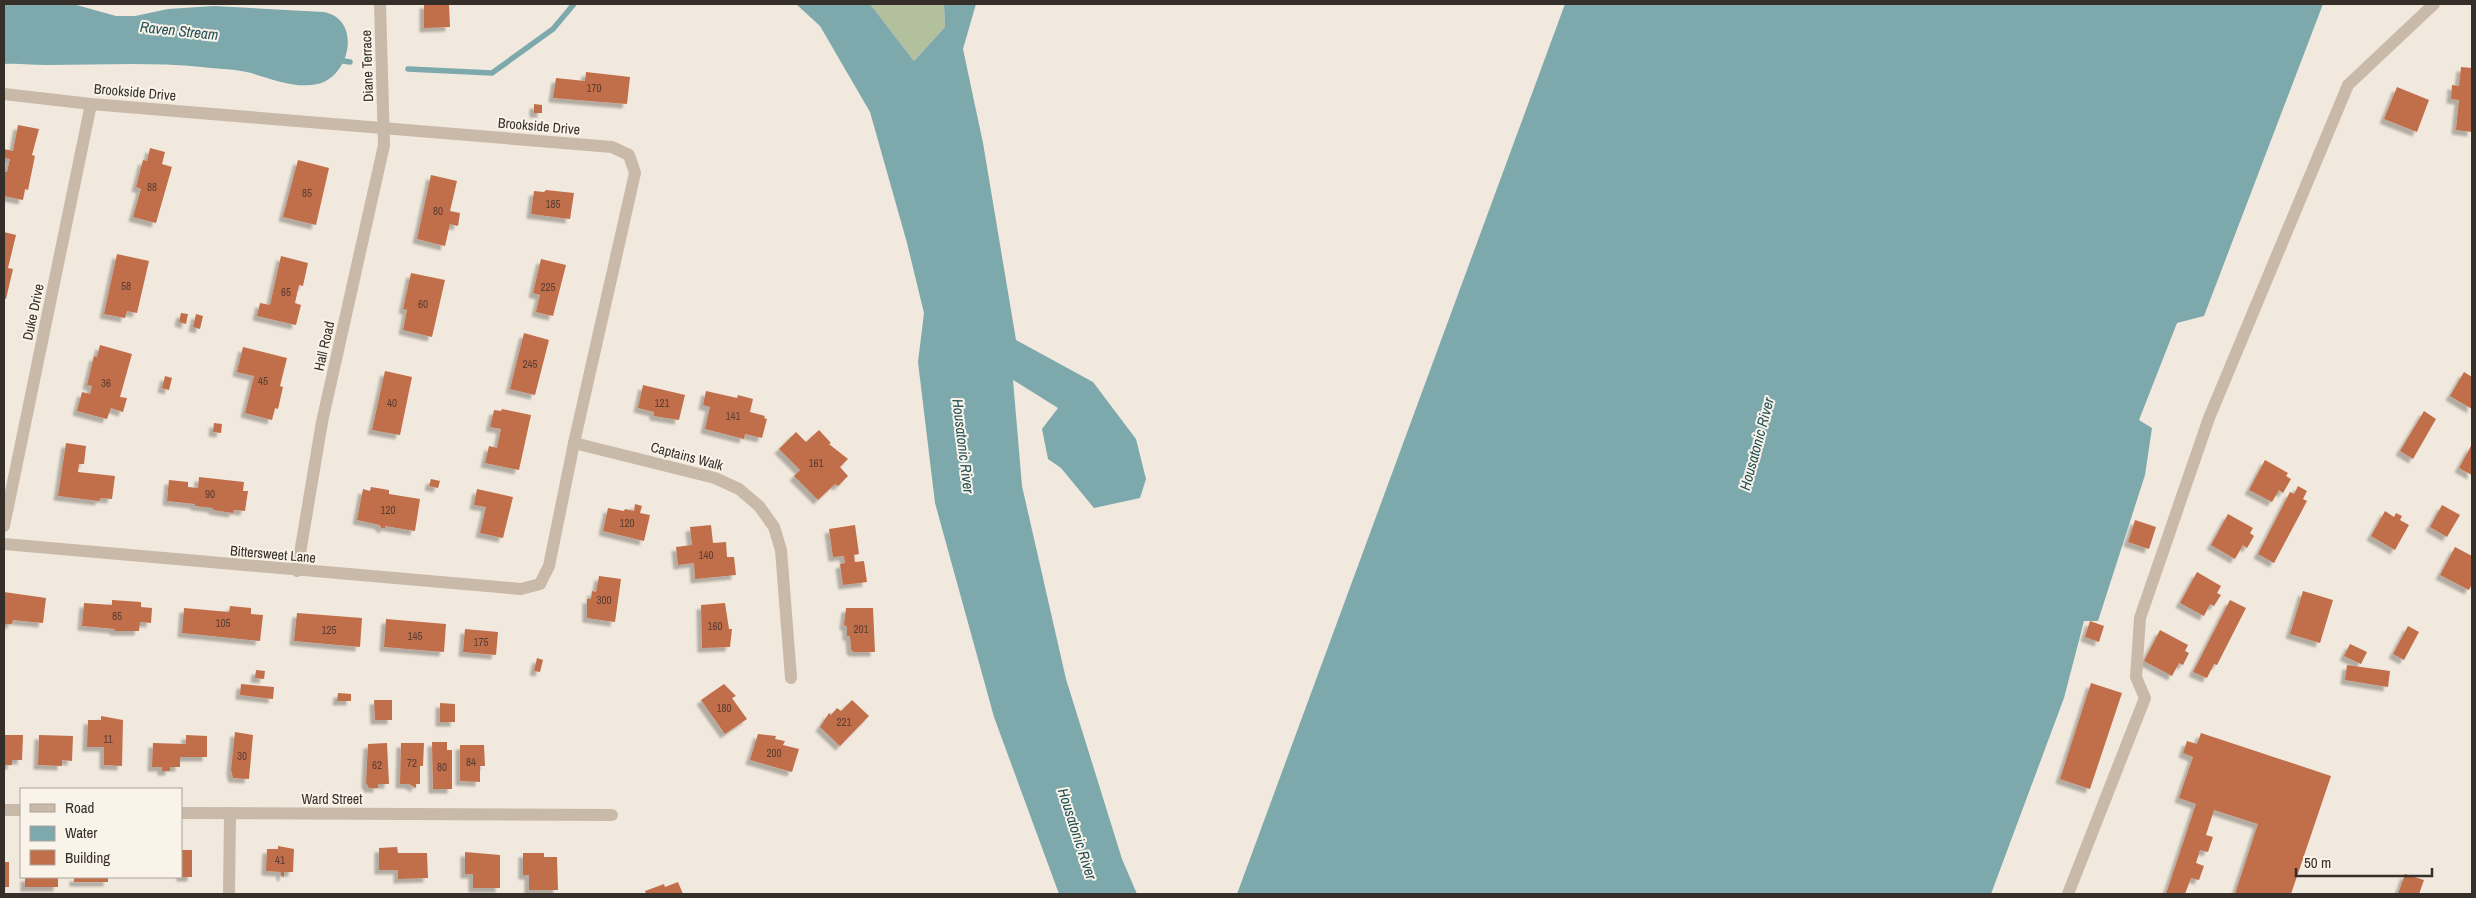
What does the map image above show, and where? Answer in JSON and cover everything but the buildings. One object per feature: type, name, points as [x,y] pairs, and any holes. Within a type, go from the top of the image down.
[{"type":"street","name":"Diane Terrace","points":[[380,4],[384,128]]},
{"type":"street","points":[[2068,894],[2146,698],[2136,677],[2140,618],[2209,418],[2348,85],[2434,4]]},
{"type":"street","name":"Brookside Drive","points":[[4,94],[91,104],[612,148],[625,151],[632,159],[634,180],[548,566],[540,584]]},
{"type":"street","name":"Duke Drive","points":[[4,526],[91,104]]},
{"type":"street","name":"Hall Road","points":[[298,571],[322,422],[384,145],[384,128]]},
{"type":"street","name":"Captains Walk","points":[[574,443],[715,478],[739,489],[759,506],[774,527],[781,550],[791,678]]},
{"type":"street","name":"Bittersweet Lane","points":[[4,544],[521,589],[540,584]]},
{"type":"street","points":[[4,810],[20,810]]},
{"type":"street","name":"Ward Street","points":[[182,813],[612,815]]},
{"type":"street","points":[[229,894],[230,813]]},
{"type":"green space","points":[[870,4],[944,4],[945,27],[914,61]]},
{"type":"water","points":[[4,4],[73,4],[116,16],[135,16],[168,9],[214,6],[323,12],[335,16],[343,25],[347,35],[348,47],[338,70],[329,79],[318,84],[309,85],[284,83],[239,71],[182,65],[4,64]]},
{"type":"water","name":"Housatonic River","points":[[796,4],[870,4],[914,61],[945,27],[944,4],[976,4],[963,49],[983,143],[1016,340],[1093,382],[1136,439],[1146,479],[1140,498],[1094,508],[1061,468],[1048,459],[1042,429],[1058,408],[1013,380],[1022,486],[1066,679],[1122,859],[1137,894],[1059,894],[994,717],[935,503],[918,362],[924,313],[907,243],[870,112],[820,26]]},
{"type":"water","name":"Housatonic River","points":[[1565,4],[2323,4],[2204,316],[2177,323],[2139,420],[2152,428],[2145,475],[2098,621],[2084,621],[2064,698],[1991,894],[1237,894]]},
{"type":"waterway","name":"Raven Stream","points":[[408,69],[492,73],[553,29],[574,4]]},
{"type":"waterway","name":"Raven Stream","points":[[337,60],[350,62]]}]
